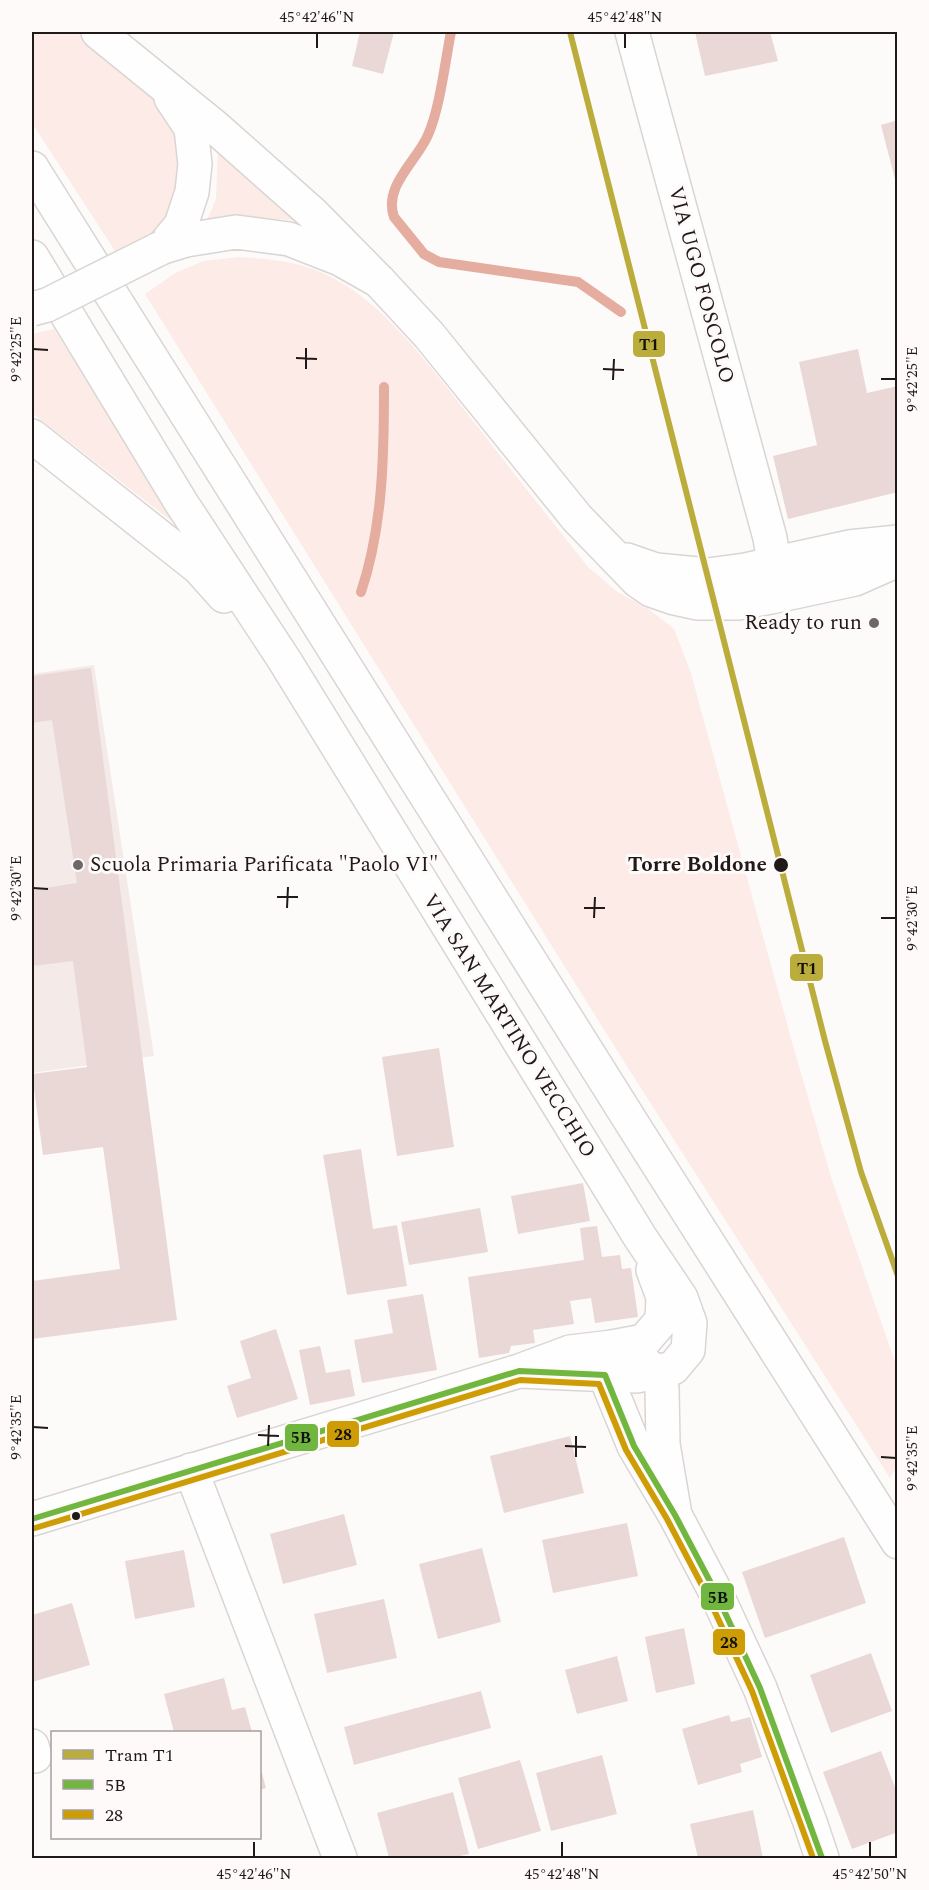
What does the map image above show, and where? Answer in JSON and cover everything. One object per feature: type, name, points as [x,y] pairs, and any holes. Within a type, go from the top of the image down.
[{"type":"main road","points":[[98,32],[159,80],[312,213],[379,281],[436,345],[577,518],[638,581],[651,590],[697,603],[730,603],[771,597],[855,579],[897,560]]},
{"type":"main road","name":"VIA UGO FOSCOLO","points":[[632,32],[780,554]]},
{"type":"main road","points":[[159,80],[191,128],[195,164],[192,192],[181,225],[163,247]]},
{"type":"main road","points":[[32,168],[610,1090],[897,1542]]},
{"type":"main road","points":[[32,309],[47,305],[163,247],[186,240],[236,232],[289,239],[340,259],[379,281]]},
{"type":"main road","points":[[33,260],[183,504],[285,661]]},
{"type":"main road","points":[[32,436],[199,568],[285,661]]},
{"type":"main road","points":[[611,554],[656,570],[689,575],[723,574],[780,554],[897,542]]},
{"type":"main road","points":[[638,581],[674,590],[712,592],[733,590],[764,584],[772,577],[780,554]]},
{"type":"main road","name":"VIA SAN MARTINO VECCHIO","points":[[285,661],[640,1237],[681,1298],[690,1323],[688,1350],[673,1368],[637,1376],[609,1361]]},
{"type":"main road","name":"VIA SAN MARTINO VECCHIO","points":[[32,1519],[519,1371],[609,1361],[644,1341],[662,1320],[663,1297],[640,1237]]},
{"type":"main road","points":[[609,1361],[634,1446],[675,1515],[714,1589],[760,1688],[822,1858]]},
{"type":"main road","points":[[654,1372],[662,1388],[663,1444],[675,1515]]},
{"type":"main road","points":[[191,1470],[340,1858]]},
{"type":"shaded area","points":[[32,32],[80,32],[140,78],[162,100],[181,143],[179,206],[155,231],[115,251],[32,123]]},
{"type":"shaded area","points":[[218,146],[299,221],[244,216],[206,222],[216,199]]},
{"type":"shaded area","points":[[240,257],[281,261],[310,268],[343,284],[366,300],[427,362],[588,567],[616,591],[650,610],[674,629],[690,670],[832,1180],[897,1368],[897,1466],[890,1478],[623,1060],[145,294],[177,272],[204,261]]},
{"type":"shaded area","points":[[54,329],[178,526],[32,413],[32,334]]},
{"type":"shaded area","name":"Scuola Primaria Parificata \"Paolo VI\"","points":[[94,665],[154,1056],[32,1073],[32,674]]},
{"type":"building","points":[[360,32],[394,32],[383,74],[352,66]]},
{"type":"building","points":[[695,32],[770,32],[778,61],[705,76]]},
{"type":"building","points":[[898,120],[898,187],[897,187],[881,125]]},
{"type":"building","points":[[858,349],[867,393],[898,386],[898,492],[788,519],[773,456],[817,445],[799,362]]},
{"type":"building","points":[[91,668],[177,1320],[32,1339],[32,1281],[120,1269],[103,1147],[43,1155],[32,1074],[87,1067],[73,961],[32,966],[32,890],[77,883],[52,720],[32,723],[32,676]]},
{"type":"building","points":[[439,1048],[454,1147],[397,1156],[382,1057]]},
{"type":"building","points":[[361,1149],[373,1229],[397,1225],[407,1286],[347,1295],[323,1155]]},
{"type":"building","points":[[583,1183],[590,1221],[518,1234],[511,1196]]},
{"type":"building","points":[[480,1208],[488,1252],[409,1265],[401,1222]]},
{"type":"building","points":[[597,1226],[602,1257],[620,1255],[622,1269],[631,1268],[638,1317],[595,1323],[591,1298],[570,1301],[574,1324],[533,1330],[535,1343],[511,1346],[509,1353],[479,1358],[468,1277],[584,1260],[580,1228]]},
{"type":"building","points":[[423,1294],[437,1370],[362,1383],[354,1340],[393,1333],[387,1300]]},
{"type":"building","points":[[276,1329],[298,1399],[237,1418],[227,1386],[251,1378],[240,1341]]},
{"type":"building","points":[[320,1346],[326,1373],[350,1369],[355,1396],[310,1405],[299,1350]]},
{"type":"building","points":[[570,1436],[584,1493],[504,1513],[490,1456]]},
{"type":"building","points":[[344,1514],[357,1565],[283,1584],[270,1534]]},
{"type":"building","points":[[627,1523],[638,1576],[553,1593],[542,1540]]},
{"type":"building","points":[[844,1537],[866,1603],[765,1638],[742,1572]]},
{"type":"building","points":[[482,1548],[501,1622],[438,1639],[419,1564]]},
{"type":"building","points":[[184,1550],[195,1607],[135,1619],[125,1561]]},
{"type":"building","points":[[384,1599],[397,1658],[327,1673],[314,1614]]},
{"type":"building","points":[[72,1603],[90,1665],[32,1682],[32,1615]]},
{"type":"building","points":[[684,1628],[695,1684],[656,1693],[645,1637]]},
{"type":"building","points":[[871,1653],[892,1711],[831,1733],[810,1675]]},
{"type":"building","points":[[617,1656],[628,1701],[577,1714],[565,1670]]},
{"type":"building","points":[[224,1678],[232,1710],[245,1707],[252,1731],[174,1731],[164,1694]]},
{"type":"building","points":[[481,1691],[491,1728],[354,1765],[344,1727]]},
{"type":"building","points":[[729,1715],[731,1722],[750,1717],[762,1757],[740,1764],[742,1772],[698,1785],[682,1729]]},
{"type":"building","points":[[881,1751],[898,1795],[898,1832],[852,1849],[823,1772]]},
{"type":"building","points":[[602,1755],[617,1814],[551,1831],[536,1773]]},
{"type":"building","points":[[520,1760],[541,1831],[478,1849],[458,1778]]},
{"type":"building","points":[[261,1770],[266,1788],[261,1790]]},
{"type":"building","points":[[453,1792],[469,1854],[451,1858],[389,1858],[377,1813]]},
{"type":"building","points":[[753,1810],[763,1858],[698,1858],[690,1824]]},
{"type":"waterway","points":[[451,32],[432,124],[423,145],[397,184],[393,195],[394,217],[424,254],[439,262],[578,282],[621,312]]},
{"type":"waterway","points":[[361,592],[374,542],[381,491],[384,387]]},
{"type":"tram line","name":"T1","points":[[570,32],[825,1041],[861,1172],[898,1276]]},
{"type":"transit line","name":"5B","points":[[32,1519],[519,1371],[605,1375],[634,1446],[675,1515],[714,1589],[760,1688],[822,1858]]},
{"type":"transit line","name":"28","points":[[35,1528],[520,1380],[599,1384],[626,1450],[667,1519],[706,1593],[752,1691],[813,1858]]},
{"type":"place","name":"Ready to run","points":[[874,623]]},
{"type":"place","name":"Scuola Primaria Parificata \"Paolo VI\"","points":[[78,865]]},
{"type":"place","name":"Torre Boldone","points":[[781,865]]}]
